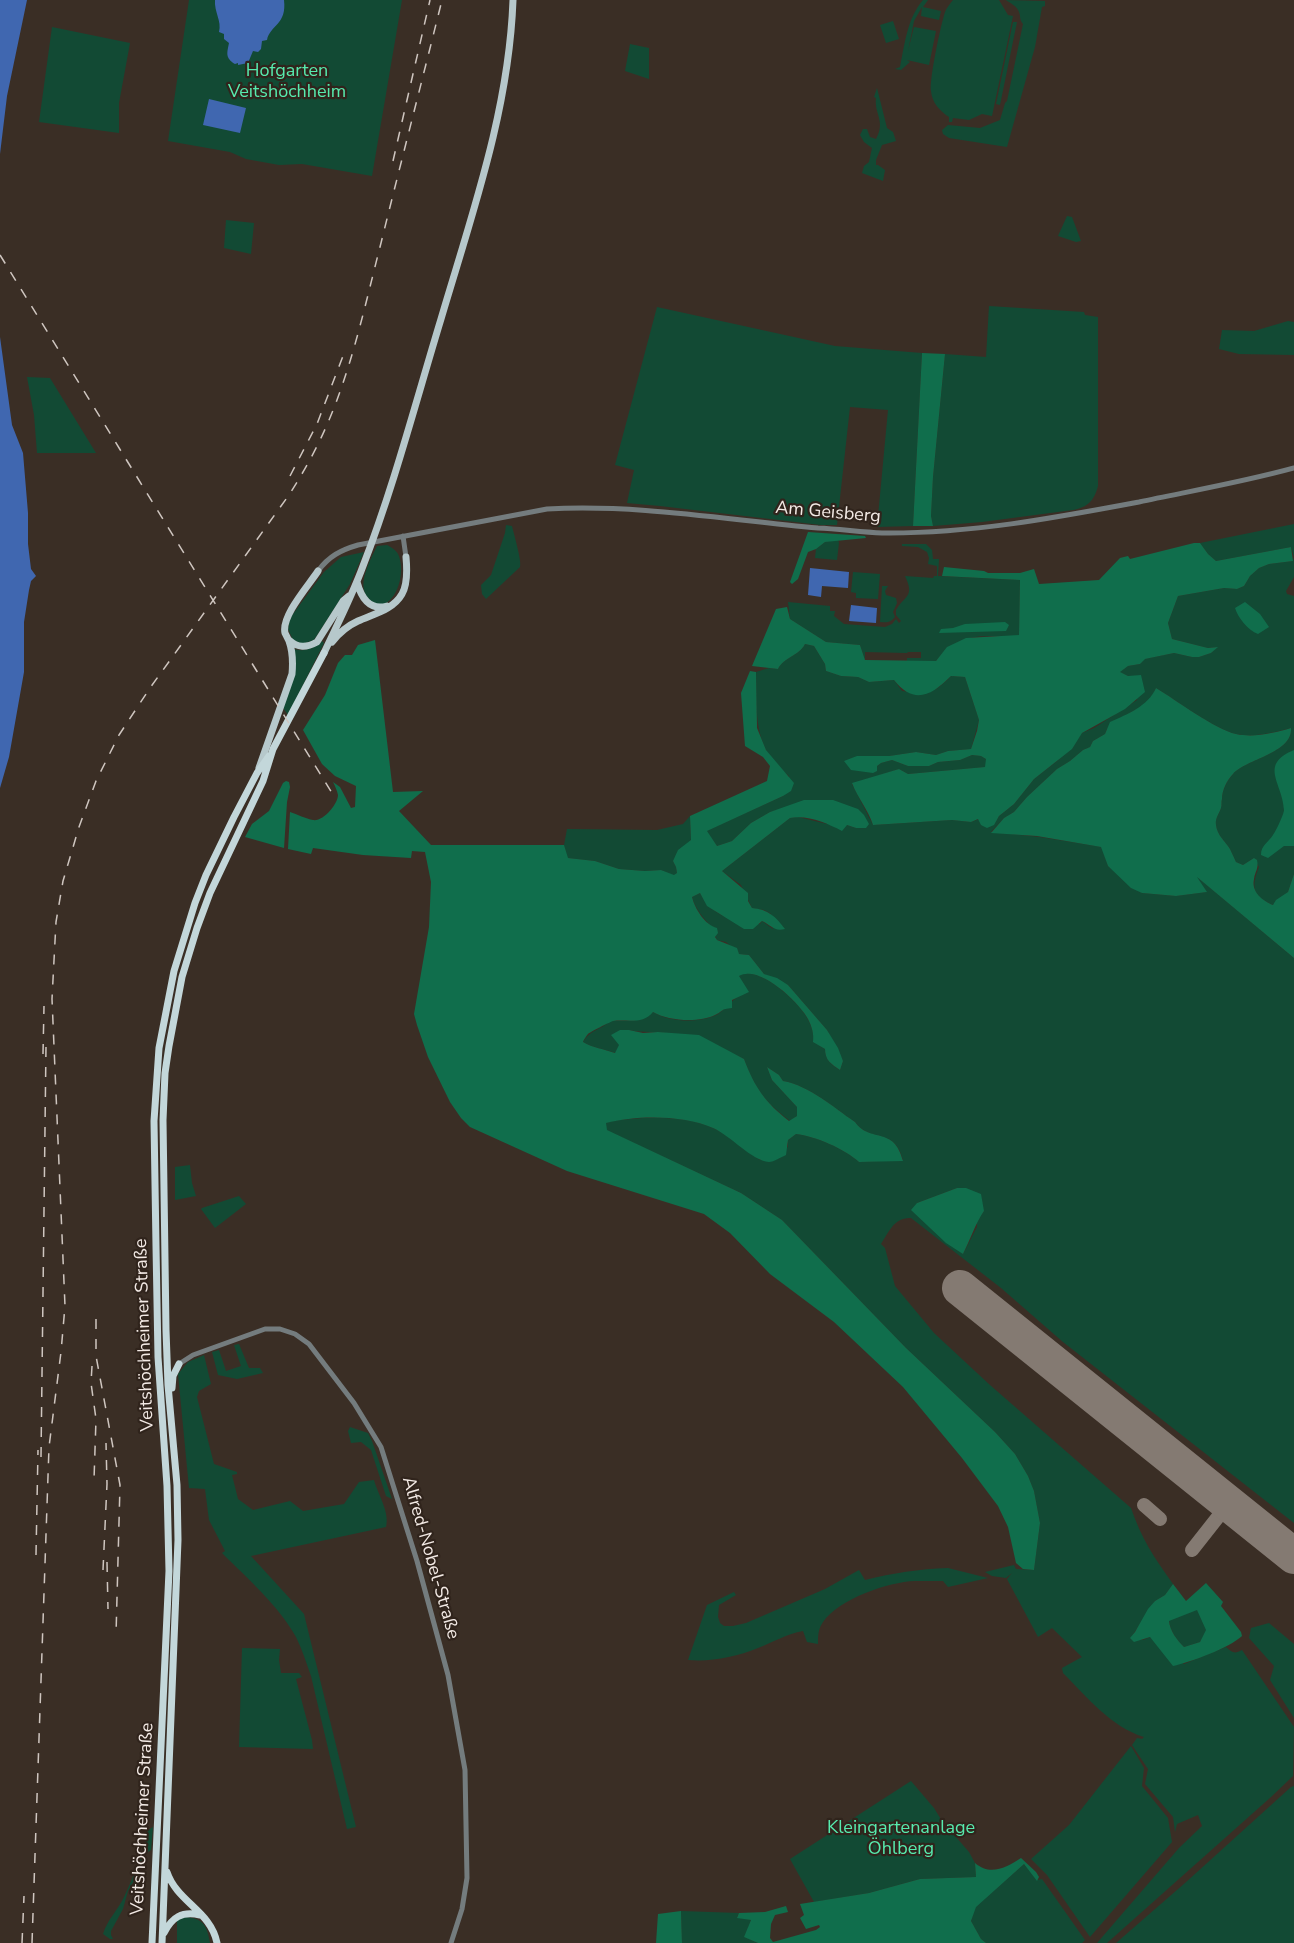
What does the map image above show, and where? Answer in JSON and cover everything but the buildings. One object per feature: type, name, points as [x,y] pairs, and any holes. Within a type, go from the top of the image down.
[{"type":"highway","name":"Veitshöchheimer Straße","points":[[152,1943],[169,1571],[167,1486],[158,1357],[154,1120],[159,1048],[174,971],[206,875],[257,773],[273,749],[324,653]]},
{"type":"highway","name":"Veitshöchheimer Straße","points":[[162,1940],[178,1540],[177,1485],[166,1349],[163,1166],[165,1073],[182,977],[197,928],[225,859],[263,781],[273,749]]},
{"type":"highway","points":[[170,1407],[174,1402],[173,1376],[179,1364]]},
{"type":"highway","points":[[166,1867],[178,1893],[212,1926],[217,1943]]},
{"type":"highway","points":[[162,1940],[169,1924],[176,1917],[185,1913],[203,1916]]},
{"type":"main road","points":[[324,653],[367,557],[467,231],[501,104],[508,65],[513,0]]},
{"type":"main road","points":[[324,653],[347,627],[378,613],[397,600],[403,592],[406,557]]},
{"type":"main road","points":[[318,571],[285,624],[285,634],[294,645],[302,647],[317,642],[343,601],[352,593]]},
{"type":"main road","points":[[357,582],[360,593],[369,604],[380,608],[389,606]]},
{"type":"main road","points":[[257,773],[292,675],[293,662],[289,640]]},
{"type":"street","name":"Am Geisberg","points":[[318,571],[332,556],[358,545],[518,513],[572,507],[641,509],[879,533],[929,532],[1000,526],[1067,516],[1252,479],[1294,468]]},
{"type":"street","points":[[403,536],[406,557]]},
{"type":"street","name":"Alfred-Nobel-Straße","points":[[179,1364],[193,1355],[265,1329],[280,1329],[295,1334],[309,1344],[354,1403],[381,1447],[417,1561],[448,1676],[465,1770],[467,1878],[462,1909],[451,1943]]},
{"type":"green space","name":"Hofgarten Veitshöchheim","points":[[189,0],[402,0],[372,176],[302,164],[279,165],[246,159],[230,152],[168,141]]},
{"type":"green space","points":[[923,0],[928,0],[923,7],[941,11],[939,20],[921,16],[922,7],[914,21],[908,51],[914,27],[936,31],[929,65],[907,60],[910,62],[901,70],[895,69],[900,67],[910,23]]},
{"type":"green space","points":[[953,0],[999,0],[1008,15],[1013,16],[992,116],[982,114],[969,120],[953,118],[952,122],[949,122],[949,117],[933,99],[931,85],[936,52],[945,12]]},
{"type":"green space","points":[[1006,0],[1045,1],[1035,47],[1007,147],[949,138],[943,134],[942,130],[948,125],[980,128],[1000,120],[1007,101],[1023,24],[1018,10]]},
{"type":"green space","points":[[893,21],[899,39],[886,43],[880,25]]},
{"type":"green space","points":[[1013,22],[1017,22],[1000,105],[996,104]]},
{"type":"green space","points":[[52,27],[130,43],[119,103],[119,133],[39,122]]},
{"type":"green space","points":[[630,44],[649,48],[649,79],[625,71]]},
{"type":"green space","points":[[877,88],[887,128],[893,132],[896,141],[882,145],[876,160],[876,165],[885,170],[883,181],[862,173],[864,166],[869,162],[872,148],[864,142],[860,135],[863,129],[867,129],[870,137],[876,139],[879,133],[880,122],[874,97]]},
{"type":"green space","points":[[1067,216],[1072,217],[1081,241],[1076,242],[1058,236]]},
{"type":"green space","points":[[226,220],[254,223],[251,254],[224,248]]},
{"type":"green space","points":[[989,306],[1084,312],[1085,315],[1098,317],[1098,486],[1090,502],[1073,510],[933,526],[931,516],[933,477],[945,354],[986,357]]},
{"type":"green space","points":[[657,307],[835,346],[922,353],[913,526],[877,527],[888,410],[850,407],[837,525],[627,503],[634,470],[615,465]]},
{"type":"green space","points":[[1288,321],[1294,322],[1294,355],[1239,354],[1219,349],[1222,330],[1254,331]]},
{"type":"green space","points":[[922,353],[945,354],[933,477],[931,516],[933,526],[913,526]]},
{"type":"green space","points":[[27,377],[50,378],[96,453],[37,453],[34,415]]},
{"type":"green space","points":[[1294,524],[1294,557],[1291,547],[1216,561],[1200,543]]},
{"type":"green space","points":[[506,525],[512,526],[520,567],[486,599],[482,594],[481,585],[491,575]]},
{"type":"green space","points":[[808,532],[865,536],[866,538],[825,542],[808,552],[798,579],[792,584],[790,582]]},
{"type":"green space","points":[[838,539],[837,560],[815,558],[816,549],[825,542]]},
{"type":"green space","points":[[1200,543],[1216,561],[1291,547],[1293,561],[1269,564],[1259,568],[1244,586],[1237,589],[1224,588],[1178,596],[1168,623],[1172,639],[1208,648],[1218,647],[1211,653],[1199,657],[1174,653],[1145,659],[1140,664],[1128,666],[1120,672],[1128,676],[1141,675],[1145,692],[1125,709],[1082,733],[1072,749],[1034,779],[1014,804],[999,816],[994,825],[987,828],[981,825],[978,819],[971,822],[952,820],[873,825],[852,783],[899,769],[908,774],[985,767],[986,759],[981,756],[972,755],[960,760],[938,762],[929,766],[908,766],[892,760],[881,763],[877,766],[877,771],[873,773],[851,770],[844,761],[857,756],[889,756],[916,752],[936,755],[948,751],[971,749],[979,720],[965,677],[951,676],[929,693],[916,695],[901,688],[894,680],[869,682],[858,677],[841,676],[826,671],[825,664],[814,646],[805,644],[778,669],[752,666],[776,609],[787,607],[790,619],[826,642],[860,645],[865,660],[936,661],[947,647],[966,638],[1019,635],[1020,580],[942,576],[944,567],[988,573],[1020,573],[1034,569],[1039,584],[1099,580],[1120,558],[1128,556],[1130,559]]},
{"type":"green space","points":[[902,544],[926,544],[932,550],[933,559],[939,559],[938,576],[1020,580],[1019,636],[973,637],[954,644],[936,661],[907,661],[907,658],[921,658],[921,652],[865,652],[865,660],[860,645],[826,642],[790,619],[788,602],[830,606],[830,611],[835,611],[834,616],[844,624],[885,627],[896,619],[899,623],[901,621],[896,615],[896,610],[909,592],[905,576],[933,578],[937,576],[937,566],[928,564],[927,552],[918,547],[902,546]]},
{"type":"green space","points":[[387,545],[398,554],[401,567],[400,582],[394,595],[384,604],[379,605],[366,596],[365,574],[377,546]]},
{"type":"green space","points":[[364,552],[350,584],[314,640],[302,644],[293,640],[288,629],[290,618],[324,572],[341,557]]},
{"type":"green space","points":[[1294,557],[1294,577],[1286,591],[1287,594],[1294,596],[1294,874],[1288,892],[1273,905],[1261,898],[1254,885],[1259,867],[1254,858],[1243,865],[1236,862],[1218,832],[1216,823],[1224,789],[1233,774],[1285,744],[1290,737],[1291,728],[1257,735],[1236,734],[1207,721],[1156,688],[1152,698],[1123,717],[1107,729],[1105,734],[1093,741],[1090,747],[1057,769],[991,832],[1102,847],[1108,866],[1142,893],[1176,896],[1206,892],[1195,875],[1294,958],[1294,1523],[1063,1342],[1001,1288],[911,1218],[905,1218],[896,1223],[881,1244],[885,1248],[895,1286],[934,1333],[1131,1508],[1149,1548],[1173,1584],[1165,1595],[1155,1601],[1132,1636],[1143,1640],[1150,1637],[1184,1664],[1226,1647],[1234,1652],[1242,1650],[1294,1727],[1293,1776],[1107,1943],[1097,1943],[1179,1848],[1202,1826],[1198,1815],[1177,1824],[1175,1832],[1173,1817],[1145,1784],[1148,1769],[1132,1745],[1137,1738],[1144,1737],[1110,1719],[1063,1673],[1062,1668],[1082,1657],[1052,1628],[1038,1637],[1007,1579],[1012,1573],[1006,1578],[992,1576],[985,1572],[1014,1565],[1016,1569],[1034,1570],[1040,1523],[1034,1491],[1015,1454],[995,1432],[906,1348],[782,1220],[741,1193],[606,1130],[606,1122],[660,1118],[688,1120],[725,1134],[760,1160],[788,1147],[788,1140],[796,1134],[829,1144],[846,1152],[859,1162],[903,1160],[899,1150],[888,1139],[861,1129],[855,1122],[812,1092],[783,1081],[779,1075],[767,1067],[772,1080],[797,1107],[797,1116],[790,1121],[762,1094],[752,1079],[744,1059],[709,1044],[672,1034],[629,1030],[616,1053],[583,1042],[589,1035],[610,1021],[634,1021],[653,1012],[667,1018],[683,1020],[700,1020],[714,1016],[741,995],[738,976],[756,975],[776,985],[794,1001],[809,1022],[814,1042],[825,1049],[829,1061],[840,1070],[843,1061],[827,1030],[788,985],[764,974],[749,955],[739,954],[726,942],[717,940],[711,926],[700,913],[692,897],[700,893],[711,908],[725,917],[760,924],[762,921],[773,929],[771,914],[752,908],[741,885],[722,871],[790,818],[798,817],[827,824],[866,828],[781,809],[770,812],[751,823],[732,841],[717,846],[706,831],[783,796],[789,776],[768,754],[763,742],[757,715],[756,672],[769,668],[778,669],[805,644],[814,646],[825,664],[826,671],[841,676],[858,677],[869,682],[894,680],[902,691],[929,692],[939,687],[951,676],[965,677],[979,720],[971,749],[948,751],[936,755],[916,752],[889,756],[857,756],[877,766],[892,760],[908,766],[929,766],[938,762],[960,760],[972,755],[986,759],[986,767],[908,774],[899,769],[852,784],[873,825],[952,820],[971,822],[979,819],[994,824],[1034,779],[1057,761],[1082,733],[1094,728],[1137,700],[1128,676],[1119,672],[1128,666],[1140,664],[1144,659],[1174,653],[1199,657],[1211,653],[1217,647],[1208,648],[1172,639],[1168,623],[1178,596],[1224,588],[1237,589],[1244,586],[1259,568],[1269,564],[1293,561]],"holes":[[[957,1188],[984,1211],[977,1221],[977,1227],[963,1254],[917,1203]]]},
{"type":"green space","points":[[853,572],[880,574],[878,599],[856,598],[856,593],[851,592]]},
{"type":"green space","points":[[882,586],[888,586],[885,591],[886,595],[896,598],[897,603],[893,612],[895,617],[888,622],[880,622]]},
{"type":"green space","points":[[1245,602],[1260,614],[1269,627],[1258,634],[1247,627],[1235,608]]},
{"type":"green space","points":[[1005,622],[1009,625],[1006,631],[939,633],[941,629],[965,624]]},
{"type":"green space","points":[[375,640],[393,792],[423,791],[399,811],[431,845],[564,845],[568,858],[595,861],[619,869],[661,870],[674,875],[677,873],[673,861],[678,850],[691,840],[690,816],[767,781],[770,766],[763,757],[745,746],[741,693],[750,671],[756,672],[757,728],[766,750],[794,783],[791,791],[783,796],[707,831],[717,846],[732,841],[751,823],[770,812],[804,800],[833,800],[858,809],[864,815],[869,824],[866,828],[847,825],[842,831],[811,819],[790,818],[722,871],[748,893],[748,901],[752,908],[771,914],[785,929],[775,929],[762,921],[753,929],[744,929],[707,906],[700,893],[692,897],[701,916],[708,924],[717,928],[718,933],[715,937],[717,940],[737,948],[739,954],[749,955],[764,974],[788,985],[827,1030],[843,1061],[840,1070],[829,1061],[825,1049],[813,1042],[809,1022],[796,1003],[778,987],[757,975],[739,976],[749,992],[732,1000],[732,1008],[708,1018],[675,1019],[653,1012],[640,1020],[613,1021],[590,1033],[583,1042],[615,1053],[619,1045],[611,1035],[620,1030],[699,1035],[744,1059],[762,1094],[789,1121],[797,1116],[797,1107],[772,1080],[767,1067],[779,1075],[783,1081],[803,1087],[821,1098],[855,1122],[861,1129],[894,1143],[903,1161],[859,1162],[846,1152],[829,1144],[796,1134],[788,1140],[786,1155],[769,1162],[762,1161],[748,1153],[720,1131],[701,1124],[660,1118],[618,1120],[606,1123],[607,1130],[741,1193],[782,1220],[906,1348],[995,1432],[1015,1454],[1034,1491],[1040,1523],[1034,1570],[1023,1569],[1016,1563],[1008,1527],[998,1506],[962,1458],[903,1387],[834,1322],[770,1274],[730,1233],[704,1214],[567,1171],[470,1127],[461,1118],[450,1102],[428,1057],[414,1014],[429,927],[431,882],[425,852],[412,851],[411,858],[363,855],[313,848],[311,854],[288,849],[290,812],[307,819],[321,818],[333,807],[337,799],[338,793],[333,782],[340,787],[351,808],[355,807],[356,786],[335,776],[322,764],[303,730],[325,695],[338,663],[345,655],[352,655],[358,645]]},
{"type":"green space","points":[[322,641],[324,643],[288,715],[283,708],[293,649],[309,649]]},
{"type":"green space","points":[[1156,688],[1207,721],[1236,734],[1257,735],[1291,728],[1290,737],[1285,744],[1239,769],[1231,776],[1224,789],[1216,823],[1218,832],[1236,862],[1243,865],[1254,858],[1257,860],[1254,888],[1265,901],[1273,905],[1276,900],[1288,892],[1294,874],[1294,958],[1197,877],[1207,892],[1176,896],[1142,893],[1131,888],[1108,866],[1101,847],[1037,836],[991,833],[1057,769],[1105,734],[1110,722],[1143,705]]},
{"type":"green space","points":[[1294,750],[1294,846],[1284,846],[1268,858],[1261,855],[1262,849],[1274,833],[1284,810],[1275,768],[1283,756]]},
{"type":"green space","points":[[286,781],[289,782],[290,787],[284,848],[245,837],[252,824],[269,811]]},
{"type":"green space","points":[[690,816],[691,840],[673,861],[677,873],[674,876],[661,870],[619,869],[595,861],[567,858],[564,845],[567,829],[657,830],[683,824]]},
{"type":"green space","points":[[190,1165],[196,1196],[175,1200],[175,1167]]},
{"type":"green space","points":[[957,1188],[966,1188],[981,1194],[984,1211],[963,1254],[946,1243],[911,1210],[917,1203]]},
{"type":"green space","points":[[239,1196],[246,1204],[215,1228],[201,1209],[202,1208]]},
{"type":"green space","points":[[239,1344],[249,1368],[260,1368],[263,1373],[237,1379],[218,1375],[212,1352],[219,1350],[226,1371],[241,1366],[234,1345]]},
{"type":"green space","points":[[204,1355],[211,1384],[199,1391],[197,1397],[214,1464],[237,1472],[232,1475],[238,1499],[253,1510],[290,1501],[303,1511],[344,1504],[359,1482],[374,1480],[385,1509],[386,1527],[251,1556],[304,1614],[356,1827],[347,1829],[311,1676],[296,1637],[272,1603],[222,1553],[225,1551],[209,1520],[205,1489],[189,1488],[178,1374],[188,1362]]},
{"type":"green space","points":[[350,1427],[368,1433],[392,1499],[386,1496],[371,1450],[361,1442],[351,1443],[348,1431]]},
{"type":"green space","points":[[948,1568],[988,1578],[948,1587],[943,1581],[915,1581],[878,1588],[852,1599],[830,1614],[820,1627],[818,1644],[807,1642],[803,1631],[732,1656],[688,1660],[707,1605],[734,1592],[736,1595],[719,1605],[718,1617],[724,1626],[746,1623],[825,1589],[859,1570],[865,1580],[906,1572]]},
{"type":"green space","points":[[1206,1583],[1223,1602],[1221,1606],[1242,1636],[1209,1654],[1173,1666],[1150,1637],[1134,1642],[1130,1638],[1148,1609],[1165,1595],[1173,1584],[1186,1601]],"holes":[[[1197,1610],[1206,1630],[1200,1642],[1184,1647],[1174,1635],[1169,1621]]]},
{"type":"green space","points":[[1197,1609],[1207,1630],[1200,1642],[1184,1647],[1174,1635],[1169,1620]]},
{"type":"green space","points":[[1269,1623],[1294,1644],[1294,1718],[1270,1680],[1274,1666],[1249,1638],[1251,1628]]},
{"type":"green space","points":[[242,1648],[280,1649],[281,1673],[299,1673],[302,1677],[296,1679],[313,1749],[239,1747]]},
{"type":"green space","points":[[1131,1746],[1144,1768],[1142,1786],[1168,1818],[1172,1842],[1090,1937],[1047,1875],[1031,1859],[1069,1825]]},
{"type":"green space","name":"Kleingartenanlage Öhlberg","points":[[911,1781],[969,1852],[975,1863],[976,1877],[920,1879],[869,1893],[814,1902],[790,1859]]},
{"type":"green space","points":[[1294,1786],[1294,1943],[1116,1943],[1291,1787]]},
{"type":"green space","points":[[153,1827],[151,1850],[145,1854],[139,1872],[128,1891],[123,1909],[111,1931],[113,1939],[110,1939],[103,1934],[124,1897],[138,1864],[148,1830]]},
{"type":"green space","points":[[1021,1858],[1039,1877],[1037,1881],[1024,1864],[976,1907],[971,1921],[981,1939],[986,1943],[758,1943],[744,1937],[751,1920],[737,1918],[739,1913],[765,1912],[786,1906],[788,1912],[775,1915],[771,1924],[770,1938],[773,1942],[820,1927],[819,1925],[806,1929],[800,1918],[804,1915],[800,1904],[869,1893],[920,1879],[976,1877],[975,1863],[992,1870],[1010,1865]]},
{"type":"green space","points":[[1024,1864],[1037,1880],[1042,1879],[1085,1940],[1082,1943],[986,1943],[981,1939],[971,1921],[975,1907]]},
{"type":"green space","points":[[681,1911],[739,1913],[737,1917],[751,1920],[745,1937],[758,1943],[682,1943]]},
{"type":"green space","points":[[681,1911],[682,1943],[656,1943],[658,1914]]},
{"type":"green space","points":[[194,1918],[202,1922],[207,1930],[210,1943],[177,1943],[177,1919]]},
{"type":"water","points":[[0,0],[27,0],[7,96],[0,154]]},
{"type":"water","points":[[215,0],[284,0],[281,20],[271,31],[267,40],[262,41],[261,49],[258,52],[253,51],[248,63],[238,65],[228,57],[229,43],[224,39],[224,34],[219,32],[220,24]]},
{"type":"water","points":[[209,99],[246,108],[240,133],[203,125]]},
{"type":"water","points":[[0,337],[12,425],[23,453],[28,544],[31,569],[36,576],[31,581],[29,590],[24,622],[24,672],[9,757],[0,788]]},
{"type":"water","points":[[810,568],[849,572],[848,588],[822,586],[821,597],[808,595]]},
{"type":"water","points":[[851,605],[877,608],[876,623],[849,621]]},
{"type":"taxiway","points":[[1192,1550],[1229,1503]]},
{"type":"taxiway","points":[[1144,1505],[1160,1519]]},
{"type":"runway","points":[[960,1288],[1294,1556]]},
{"type":"railway","points":[[393,161],[430,0]]},
{"type":"railway","points":[[32,1943],[49,1447],[65,1306],[52,999],[56,922],[63,881],[96,781],[119,735],[150,688],[289,495],[326,427],[357,336],[442,0]]},
{"type":"railway","points":[[0,255],[332,793]]},
{"type":"railway","points":[[290,476],[317,424],[343,356]]},
{"type":"railway","points":[[43,1054],[44,1006]]},
{"type":"railway","points":[[41,1457],[46,1046]]},
{"type":"railway","points":[[96,1319],[96,1356],[120,1485],[116,1635]]},
{"type":"railway","points":[[92,1366],[91,1383],[96,1419],[94,1480]]},
{"type":"railway","points":[[103,1570],[107,1484],[106,1443]]},
{"type":"railway","points":[[36,1555],[38,1450]]},
{"type":"railway","points":[[107,1562],[108,1609]]},
{"type":"railway","points":[[22,1943],[24,1896]]}]
